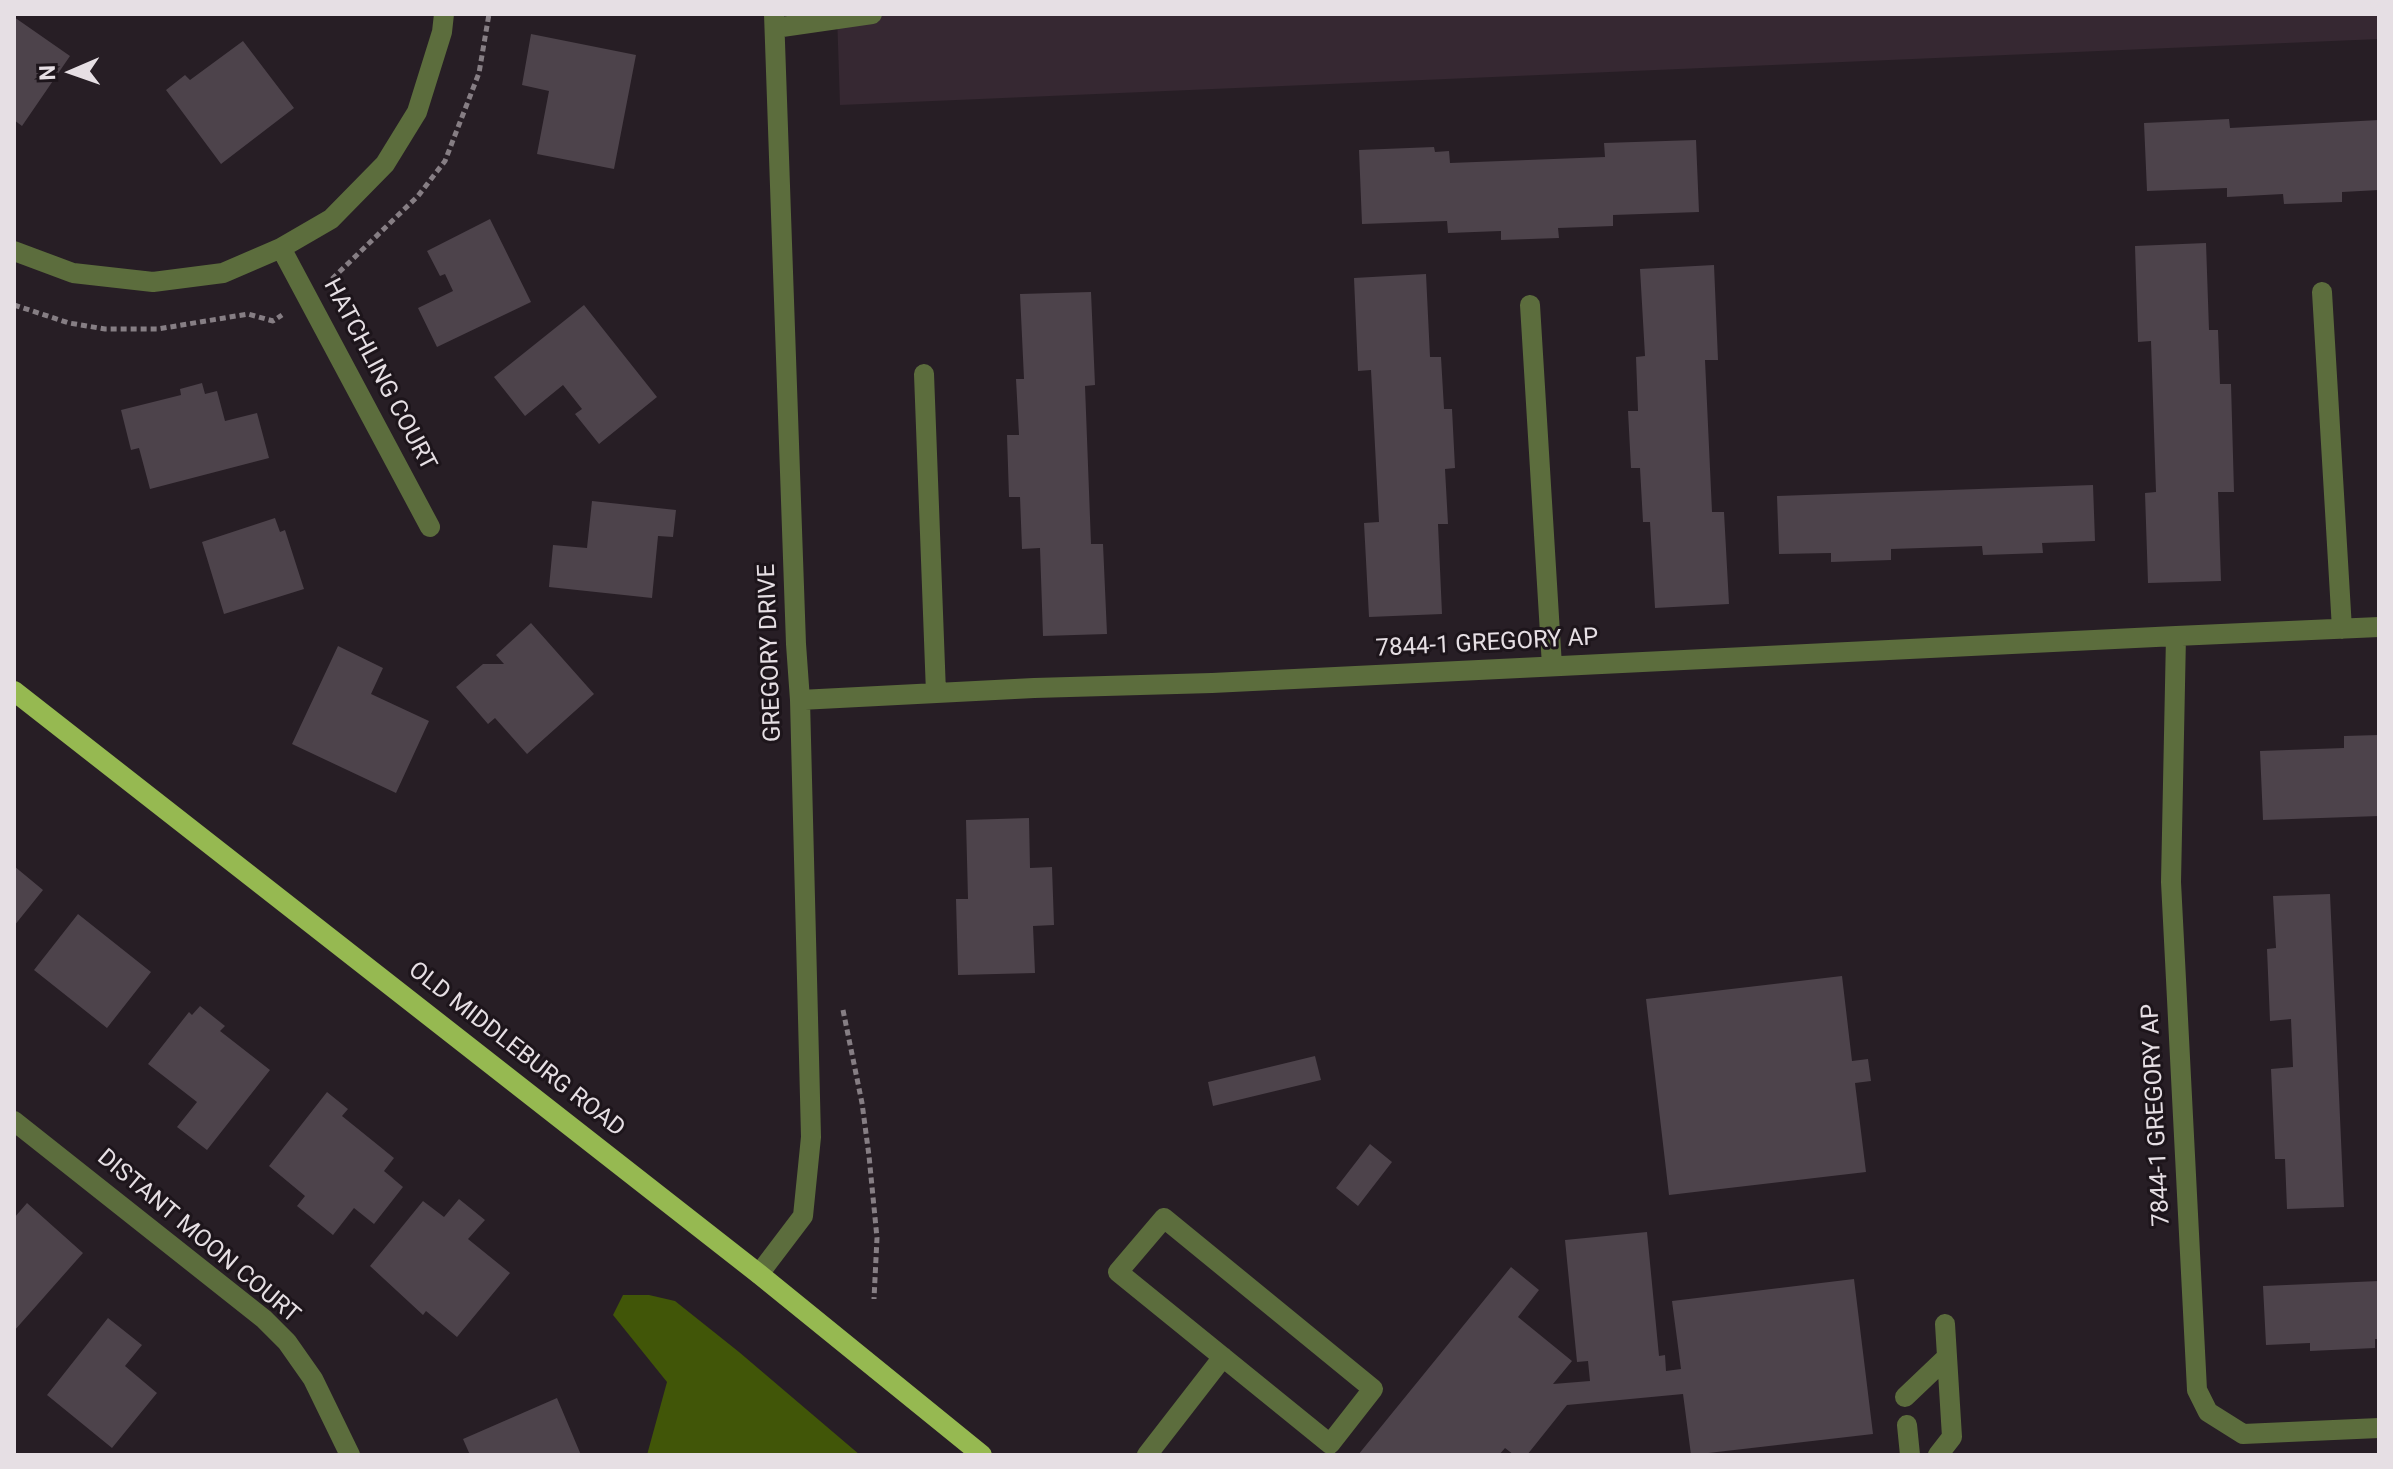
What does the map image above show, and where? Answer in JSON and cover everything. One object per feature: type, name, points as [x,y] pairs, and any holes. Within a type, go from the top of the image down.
[{"type":"main road","name":"OLD MIDDLEBURG ROAD","points":[[14,691],[759,1274],[982,1455]]},
{"type":"street","points":[[14,251],[73,273],[153,282],[223,273],[281,248],[331,219],[385,164],[417,112],[442,32],[444,14]]},
{"type":"street","points":[[775,21],[872,14]]},
{"type":"street","name":"GREGORY DRIVE","points":[[759,1274],[803,1216],[811,1137],[800,700],[775,21]]},
{"type":"street","name":"HATCHLING COURT","points":[[281,248],[430,527]]},
{"type":"street","points":[[2322,292],[2342,629]]},
{"type":"street","points":[[1530,305],[1552,666]]},
{"type":"street","points":[[924,374],[936,693]]},
{"type":"street","name":"7844-1 GREGORY AP","points":[[800,700],[2379,627]]},
{"type":"street","name":"7844-1 GREGORY AP","points":[[2176,636],[2171,882],[2197,1390],[2208,1412],[2243,1434],[2379,1428]]},
{"type":"street","name":"DISTANT MOON COURT","points":[[14,1121],[264,1319],[287,1342],[313,1379],[350,1455]]},
{"type":"street","points":[[1164,1218],[1373,1389],[1330,1444],[1223,1357],[1118,1272],[1164,1218]]},
{"type":"street","points":[[1938,1455],[1952,1437],[1945,1324]]},
{"type":"street","points":[[1147,1455],[1223,1357]]},
{"type":"street","points":[[1905,1397],[1947,1357]]},
{"type":"street","points":[[1907,1425],[1910,1455]]},
{"type":"shaded area","points":[[837,14],[2379,14],[2379,39],[840,105]]},
{"type":"green space","points":[[623,1295],[649,1295],[675,1301],[860,1455],[647,1455],[667,1382],[613,1315]]},
{"type":"building","points":[[14,17],[70,56],[22,126],[14,120]]},
{"type":"building","points":[[531,34],[636,55],[614,169],[537,154],[549,91],[522,85]]},
{"type":"building","points":[[243,41],[294,108],[221,164],[166,90],[185,75],[190,80]]},
{"type":"building","points":[[2229,119],[2230,128],[2379,120],[2379,190],[2342,192],[2342,202],[2284,204],[2283,194],[2227,197],[2227,188],[2147,191],[2144,123]]},
{"type":"building","points":[[1696,140],[1699,212],[1613,215],[1613,226],[1558,228],[1559,238],[1501,240],[1501,231],[1448,233],[1447,221],[1362,224],[1359,150],[1434,147],[1435,152],[1449,151],[1450,163],[1605,157],[1604,143]]},
{"type":"building","points":[[490,219],[531,302],[437,347],[418,308],[453,291],[445,274],[440,276],[427,251]]},
{"type":"building","points":[[2206,243],[2209,330],[2218,330],[2220,384],[2231,384],[2234,492],[2218,492],[2221,581],[2148,583],[2145,493],[2156,492],[2151,341],[2138,342],[2135,246]]},
{"type":"building","points":[[1714,265],[1718,360],[1705,360],[1712,512],[1724,512],[1729,604],[1655,608],[1650,522],[1643,522],[1640,468],[1631,468],[1628,411],[1638,411],[1636,357],[1645,356],[1640,269]]},
{"type":"building","points":[[1426,274],[1430,357],[1441,357],[1444,409],[1452,409],[1455,468],[1445,469],[1448,524],[1438,524],[1442,614],[1369,617],[1364,523],[1379,522],[1371,370],[1358,371],[1354,278]]},
{"type":"building","points":[[1091,292],[1095,385],[1085,386],[1091,544],[1103,544],[1107,634],[1043,636],[1040,548],[1022,549],[1020,497],[1009,497],[1007,435],[1019,435],[1016,379],[1024,379],[1020,294]]},
{"type":"building","points":[[584,305],[657,397],[599,444],[575,414],[582,409],[563,385],[525,416],[494,377]]},
{"type":"building","points":[[202,383],[205,394],[217,391],[225,421],[257,413],[269,458],[150,489],[139,448],[131,450],[121,410],[181,395],[180,389]]},
{"type":"building","points":[[2093,485],[2095,541],[2042,543],[2043,553],[1983,555],[1982,546],[1891,549],[1891,560],[1831,562],[1831,553],[1779,554],[1777,496]]},
{"type":"building","points":[[592,501],[676,510],[673,537],[658,536],[652,598],[549,587],[553,545],[587,548]]},
{"type":"building","points":[[275,518],[280,532],[285,530],[304,589],[224,614],[202,542]]},
{"type":"building","points":[[531,623],[594,694],[527,754],[495,718],[488,724],[456,687],[483,664],[504,664],[496,655]]},
{"type":"building","points":[[338,646],[383,668],[371,694],[429,721],[396,793],[292,744]]},
{"type":"building","points":[[2379,735],[2379,816],[2263,820],[2260,751],[2344,748],[2344,736]]},
{"type":"building","points":[[1029,818],[1030,868],[1052,867],[1054,925],[1033,926],[1035,973],[958,975],[956,899],[968,899],[966,820]]},
{"type":"building","points":[[14,866],[43,890],[14,926]]},
{"type":"building","points":[[2330,894],[2344,1207],[2287,1209],[2285,1159],[2275,1159],[2271,1069],[2293,1067],[2291,1019],[2270,1021],[2267,949],[2276,948],[2273,896]]},
{"type":"building","points":[[78,914],[151,972],[107,1028],[34,970]]},
{"type":"building","points":[[1842,976],[1852,1061],[1868,1059],[1871,1081],[1855,1083],[1866,1172],[1669,1195],[1646,999]]},
{"type":"building","points":[[200,1006],[225,1026],[220,1031],[270,1070],[207,1150],[177,1127],[197,1102],[148,1064],[189,1012],[192,1015]]},
{"type":"building","points":[[1315,1056],[1321,1080],[1213,1106],[1208,1082]]},
{"type":"building","points":[[327,1092],[348,1109],[342,1116],[394,1158],[384,1171],[403,1187],[374,1224],[354,1208],[333,1235],[297,1206],[305,1196],[269,1166]]},
{"type":"building","points":[[1370,1144],[1392,1162],[1358,1206],[1336,1188]]},
{"type":"building","points":[[459,1199],[485,1220],[468,1239],[510,1273],[457,1337],[426,1311],[423,1315],[370,1266],[423,1201],[444,1217]]},
{"type":"building","points":[[27,1203],[83,1253],[14,1331],[14,1218]]},
{"type":"building","points":[[1647,1232],[1659,1356],[1665,1355],[1666,1371],[1681,1369],[1672,1301],[1854,1279],[1873,1434],[1691,1455],[1683,1394],[1567,1405],[1527,1455],[1514,1455],[1505,1448],[1499,1455],[1358,1455],[1511,1267],[1539,1290],[1518,1317],[1572,1361],[1553,1384],[1590,1381],[1588,1361],[1577,1362],[1565,1240]]},
{"type":"building","points":[[2379,1281],[2379,1339],[2375,1339],[2375,1348],[2310,1351],[2310,1343],[2266,1345],[2263,1286]]},
{"type":"building","points":[[108,1318],[142,1345],[125,1366],[157,1393],[112,1448],[47,1395]]},
{"type":"building","points":[[557,1398],[581,1455],[470,1455],[463,1439]]}]
